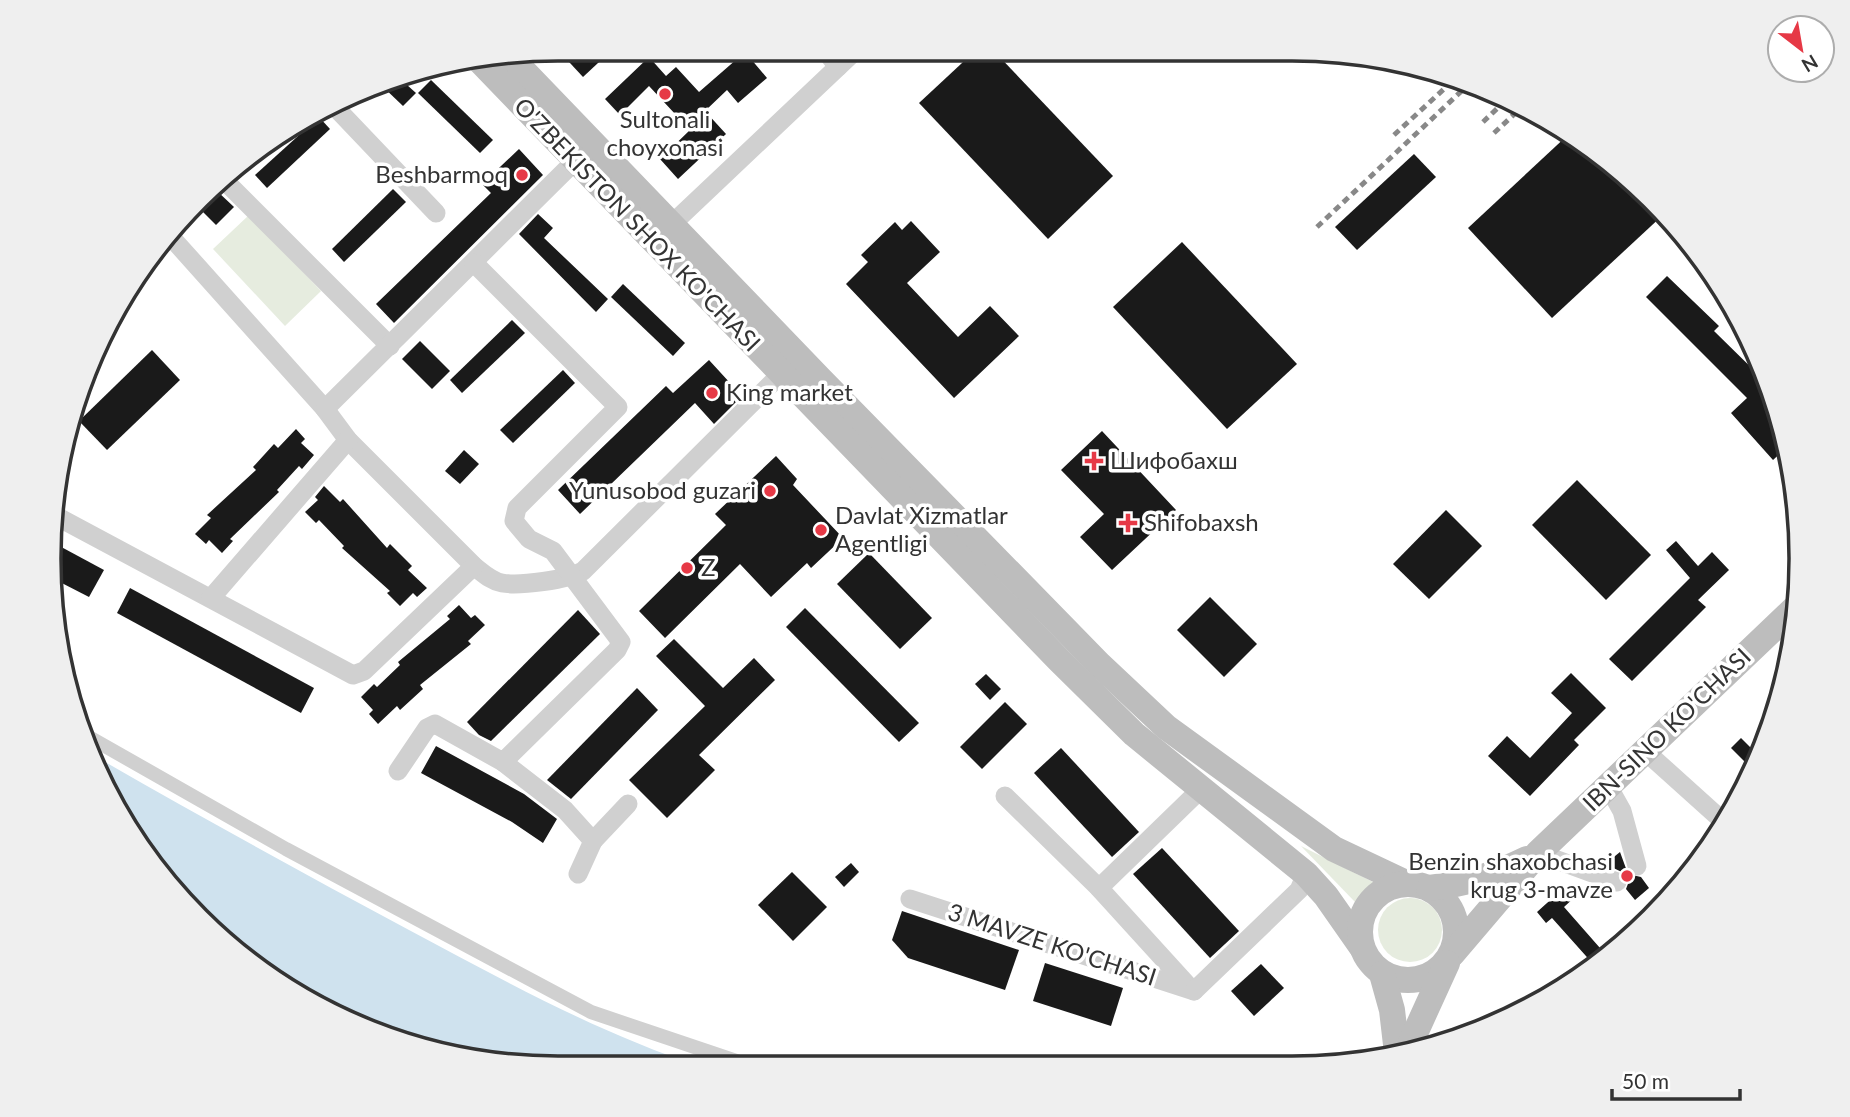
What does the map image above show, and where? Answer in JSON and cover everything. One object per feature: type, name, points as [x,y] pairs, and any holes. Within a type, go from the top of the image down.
[{"type":"main road","name":"O'ZBEKISTON SHOX KO'CHASI","points":[[516,63],[1101,665],[1166,727],[1323,842],[1417,886]]},
{"type":"main road","name":"O'ZBEKISTON SHOX KO'CHASI","points":[[486,67],[1058,659],[1134,734],[1306,874],[1326,896],[1361,946]]},
{"type":"main road","name":"IBN-SINO KO'CHASI","points":[[1538,853],[1785,618]]},
{"type":"main road","points":[[1538,853],[1450,958],[1434,973],[1418,980],[1399,980],[1382,974],[1369,961],[1361,946],[1359,928],[1364,912],[1374,897],[1389,887],[1467,883],[1493,876],[1538,853]]},
{"type":"main road","points":[[1412,1041],[1456,939],[1454,916],[1442,897],[1417,886]]},
{"type":"main road","points":[[1382,974],[1392,1010],[1396,1044]]},
{"type":"street","points":[[833,61],[838,67]]},
{"type":"street","points":[[672,224],[844,61]]},
{"type":"street","points":[[340,112],[436,213]]},
{"type":"street","points":[[325,409],[575,161]]},
{"type":"street","points":[[230,186],[390,346]]},
{"type":"street","points":[[176,242],[325,409],[348,440],[474,566],[489,578],[502,583],[570,577],[590,566],[780,374]]},
{"type":"street","points":[[474,263],[618,407],[517,508],[514,521],[529,539],[553,551],[570,577],[618,633],[620,646],[503,762]]},
{"type":"street","points":[[211,598],[348,440]]},
{"type":"street","points":[[63,520],[357,675],[474,566]]},
{"type":"street","points":[[398,771],[427,727],[435,724],[503,762],[565,810],[593,841]]},
{"type":"street","points":[[96,741],[286,849],[591,1012],[721,1056]]},
{"type":"street","points":[[1645,751],[1717,816]]},
{"type":"street","points":[[1608,786],[1622,811],[1637,866]]},
{"type":"street","points":[[1099,888],[1201,789]]},
{"type":"street","name":"3 MAVZE KO'CHASI","points":[[1005,796],[1099,888],[1194,991]]},
{"type":"street","points":[[578,874],[593,841],[628,804]]},
{"type":"street","points":[[1538,853],[1617,882]]},
{"type":"street","points":[[1194,991],[1299,890],[1306,874]]},
{"type":"street","name":"3 MAVZE KO'CHASI","points":[[909,899],[1194,991]]},
{"type":"shaded area","points":[[249,215],[321,291],[285,326],[213,249]]},
{"type":"shaded area","points":[[1301,846],[1375,883],[1356,903]]},
{"type":"shaded area","points":[[1404,898],[1416,898],[1433,907],[1440,918],[1440,942],[1433,953],[1416,962],[1404,962],[1392,957],[1383,948],[1378,936],[1378,924],[1383,912],[1392,903]]},
{"type":"water","points":[[105,762],[516,987],[671,1056],[526,1055],[461,1046],[430,1039],[368,1018],[310,989],[256,953],[207,910],[185,886],[145,835]]},
{"type":"building","points":[[568,61],[600,61],[583,77]]},
{"type":"building","points":[[645,61],[653,61],[666,76],[676,67],[699,92],[735,61],[753,61],[767,78],[738,103],[727,90],[705,111],[726,134],[678,179],[660,159],[690,130],[649,86],[620,115],[605,99]]},
{"type":"building","points":[[964,61],[1003,61],[1113,176],[1048,239],[919,103]]},
{"type":"building","points":[[431,80],[493,140],[480,153],[418,93]]},
{"type":"building","points":[[407,85],[416,93],[403,106],[388,92]]},
{"type":"building","points":[[323,121],[330,129],[267,188],[255,175],[300,134]]},
{"type":"building","points":[[1561,141],[1619,185],[1656,221],[1552,318],[1468,228]]},
{"type":"building","points":[[519,149],[543,175],[394,323],[376,304],[491,193],[482,184]]},
{"type":"building","points":[[1414,154],[1436,177],[1357,250],[1335,227]]},
{"type":"building","points":[[393,189],[406,202],[344,262],[332,249]]},
{"type":"building","points":[[221,194],[234,207],[216,225],[203,212]]},
{"type":"building","points":[[538,214],[553,228],[544,238],[608,299],[596,312],[519,234]]},
{"type":"building","points":[[911,221],[940,252],[907,283],[958,337],[990,306],[1019,336],[954,398],[846,284],[868,262],[861,255],[895,222],[902,230]]},
{"type":"building","points":[[1182,242],[1297,364],[1227,429],[1113,307]]},
{"type":"building","points":[[1667,276],[1719,326],[1714,331],[1751,368],[1772,430],[1778,456],[1773,460],[1731,413],[1747,398],[1646,297]]},
{"type":"building","points":[[623,284],[685,343],[673,356],[611,297]]},
{"type":"building","points":[[512,320],[525,333],[462,393],[450,380]]},
{"type":"building","points":[[420,341],[450,371],[432,389],[402,359]]},
{"type":"building","points":[[152,350],[180,380],[107,450],[80,422]]},
{"type":"building","points":[[709,360],[742,396],[714,424],[695,403],[580,514],[558,490],[666,386],[673,393]]},
{"type":"building","points":[[563,370],[575,383],[513,443],[500,430]]},
{"type":"building","points":[[296,429],[305,439],[301,443],[314,455],[302,469],[299,466],[277,490],[279,492],[230,539],[233,541],[222,553],[209,540],[206,544],[195,534],[211,518],[207,515],[256,470],[253,467],[274,444],[278,448]]},
{"type":"building","points":[[1102,431],[1176,510],[1112,570],[1080,537],[1104,514],[1061,470]]},
{"type":"building","points":[[464,450],[479,464],[460,484],[445,471]]},
{"type":"building","points":[[776,456],[797,479],[793,485],[843,538],[811,568],[807,563],[771,597],[740,564],[665,638],[639,611],[726,525],[715,514]]},
{"type":"building","points":[[1577,480],[1651,555],[1606,600],[1532,525]]},
{"type":"building","points":[[324,486],[340,502],[343,499],[387,548],[390,544],[412,566],[408,570],[427,588],[417,597],[413,593],[400,606],[387,593],[390,591],[342,548],[344,546],[319,520],[316,523],[305,512],[318,500],[315,497]]},
{"type":"building","points":[[1446,510],[1482,546],[1429,599],[1393,564]]},
{"type":"building","points":[[1676,541],[1698,566],[1712,552],[1729,570],[1698,600],[1706,607],[1632,681],[1609,659],[1690,578],[1666,550]]},
{"type":"building","points":[[61,547],[104,570],[89,597],[62,583]]},
{"type":"building","points":[[869,553],[932,618],[900,649],[837,584]]},
{"type":"building","points":[[130,588],[314,688],[301,713],[117,613]]},
{"type":"building","points":[[1210,597],[1257,644],[1224,677],[1177,630]]},
{"type":"building","points":[[459,605],[471,618],[475,615],[485,625],[468,641],[471,644],[420,685],[423,689],[400,710],[397,706],[378,724],[369,714],[373,710],[361,697],[374,684],[377,687],[400,665],[398,662],[450,619],[447,616]]},
{"type":"building","points":[[805,608],[919,723],[899,742],[786,627]]},
{"type":"building","points":[[578,610],[600,634],[491,741],[479,735],[467,722]]},
{"type":"building","points":[[674,639],[723,688],[754,658],[775,680],[699,755],[715,770],[667,818],[629,780],[705,706],[656,656]]},
{"type":"building","points":[[1571,673],[1606,708],[1574,740],[1579,745],[1530,796],[1488,756],[1507,736],[1530,758],[1572,713],[1551,693]]},
{"type":"building","points":[[986,674],[1001,689],[990,700],[975,684]]},
{"type":"building","points":[[637,688],[658,710],[571,799],[547,780]]},
{"type":"building","points":[[1005,702],[1027,724],[982,769],[960,747]]},
{"type":"building","points":[[1741,738],[1751,748],[1745,762],[1731,748]]},
{"type":"building","points":[[436,746],[524,794],[557,819],[543,843],[512,822],[421,773]]},
{"type":"building","points":[[1061,748],[1139,832],[1112,857],[1034,773]]},
{"type":"building","points":[[1162,848],[1239,931],[1210,958],[1133,874]]},
{"type":"building","name":"Benzin shaxobchasi krug 3-mavze","points":[[1620,852],[1628,874],[1641,877],[1649,888],[1635,900],[1626,889],[1629,881],[1626,874],[1605,864]]},
{"type":"building","points":[[851,863],[859,872],[844,887],[835,877]]},
{"type":"building","points":[[792,872],[827,907],[793,941],[758,905]]},
{"type":"building","points":[[1567,885],[1576,896],[1564,907],[1600,948],[1588,958],[1552,918],[1546,923],[1537,912]]},
{"type":"building","points":[[902,911],[1019,950],[1005,990],[908,958],[892,940]]},
{"type":"building","points":[[1045,963],[1123,988],[1111,1026],[1033,1001]]},
{"type":"building","points":[[1261,964],[1284,988],[1254,1016],[1231,991]]},
{"type":"railway","points":[[1394,135],[1447,87]]},
{"type":"railway","points":[[1317,227],[1461,92]]},
{"type":"railway","points":[[1483,122],[1499,107]]},
{"type":"railway","points":[[1494,133],[1514,115]]},
{"type":"place","name":"Sultonali choyxonasi","points":[[665,94]]},
{"type":"place","name":"Beshbarmoq","points":[[522,175]]},
{"type":"place","name":"King market","points":[[712,393]]},
{"type":"place","name":"Шифобахш","points":[[1094,461]]},
{"type":"place","name":"Yunusobod guzari","points":[[770,491]]},
{"type":"place","name":"Shifobaxsh","points":[[1128,523]]},
{"type":"place","name":"Davlat Xizmatlar Agentligi","points":[[821,530]]},
{"type":"place","name":"Z","points":[[687,568]]},
{"type":"place","name":"Benzin shaxobchasi krug 3-mavze","points":[[1627,876]]}]
